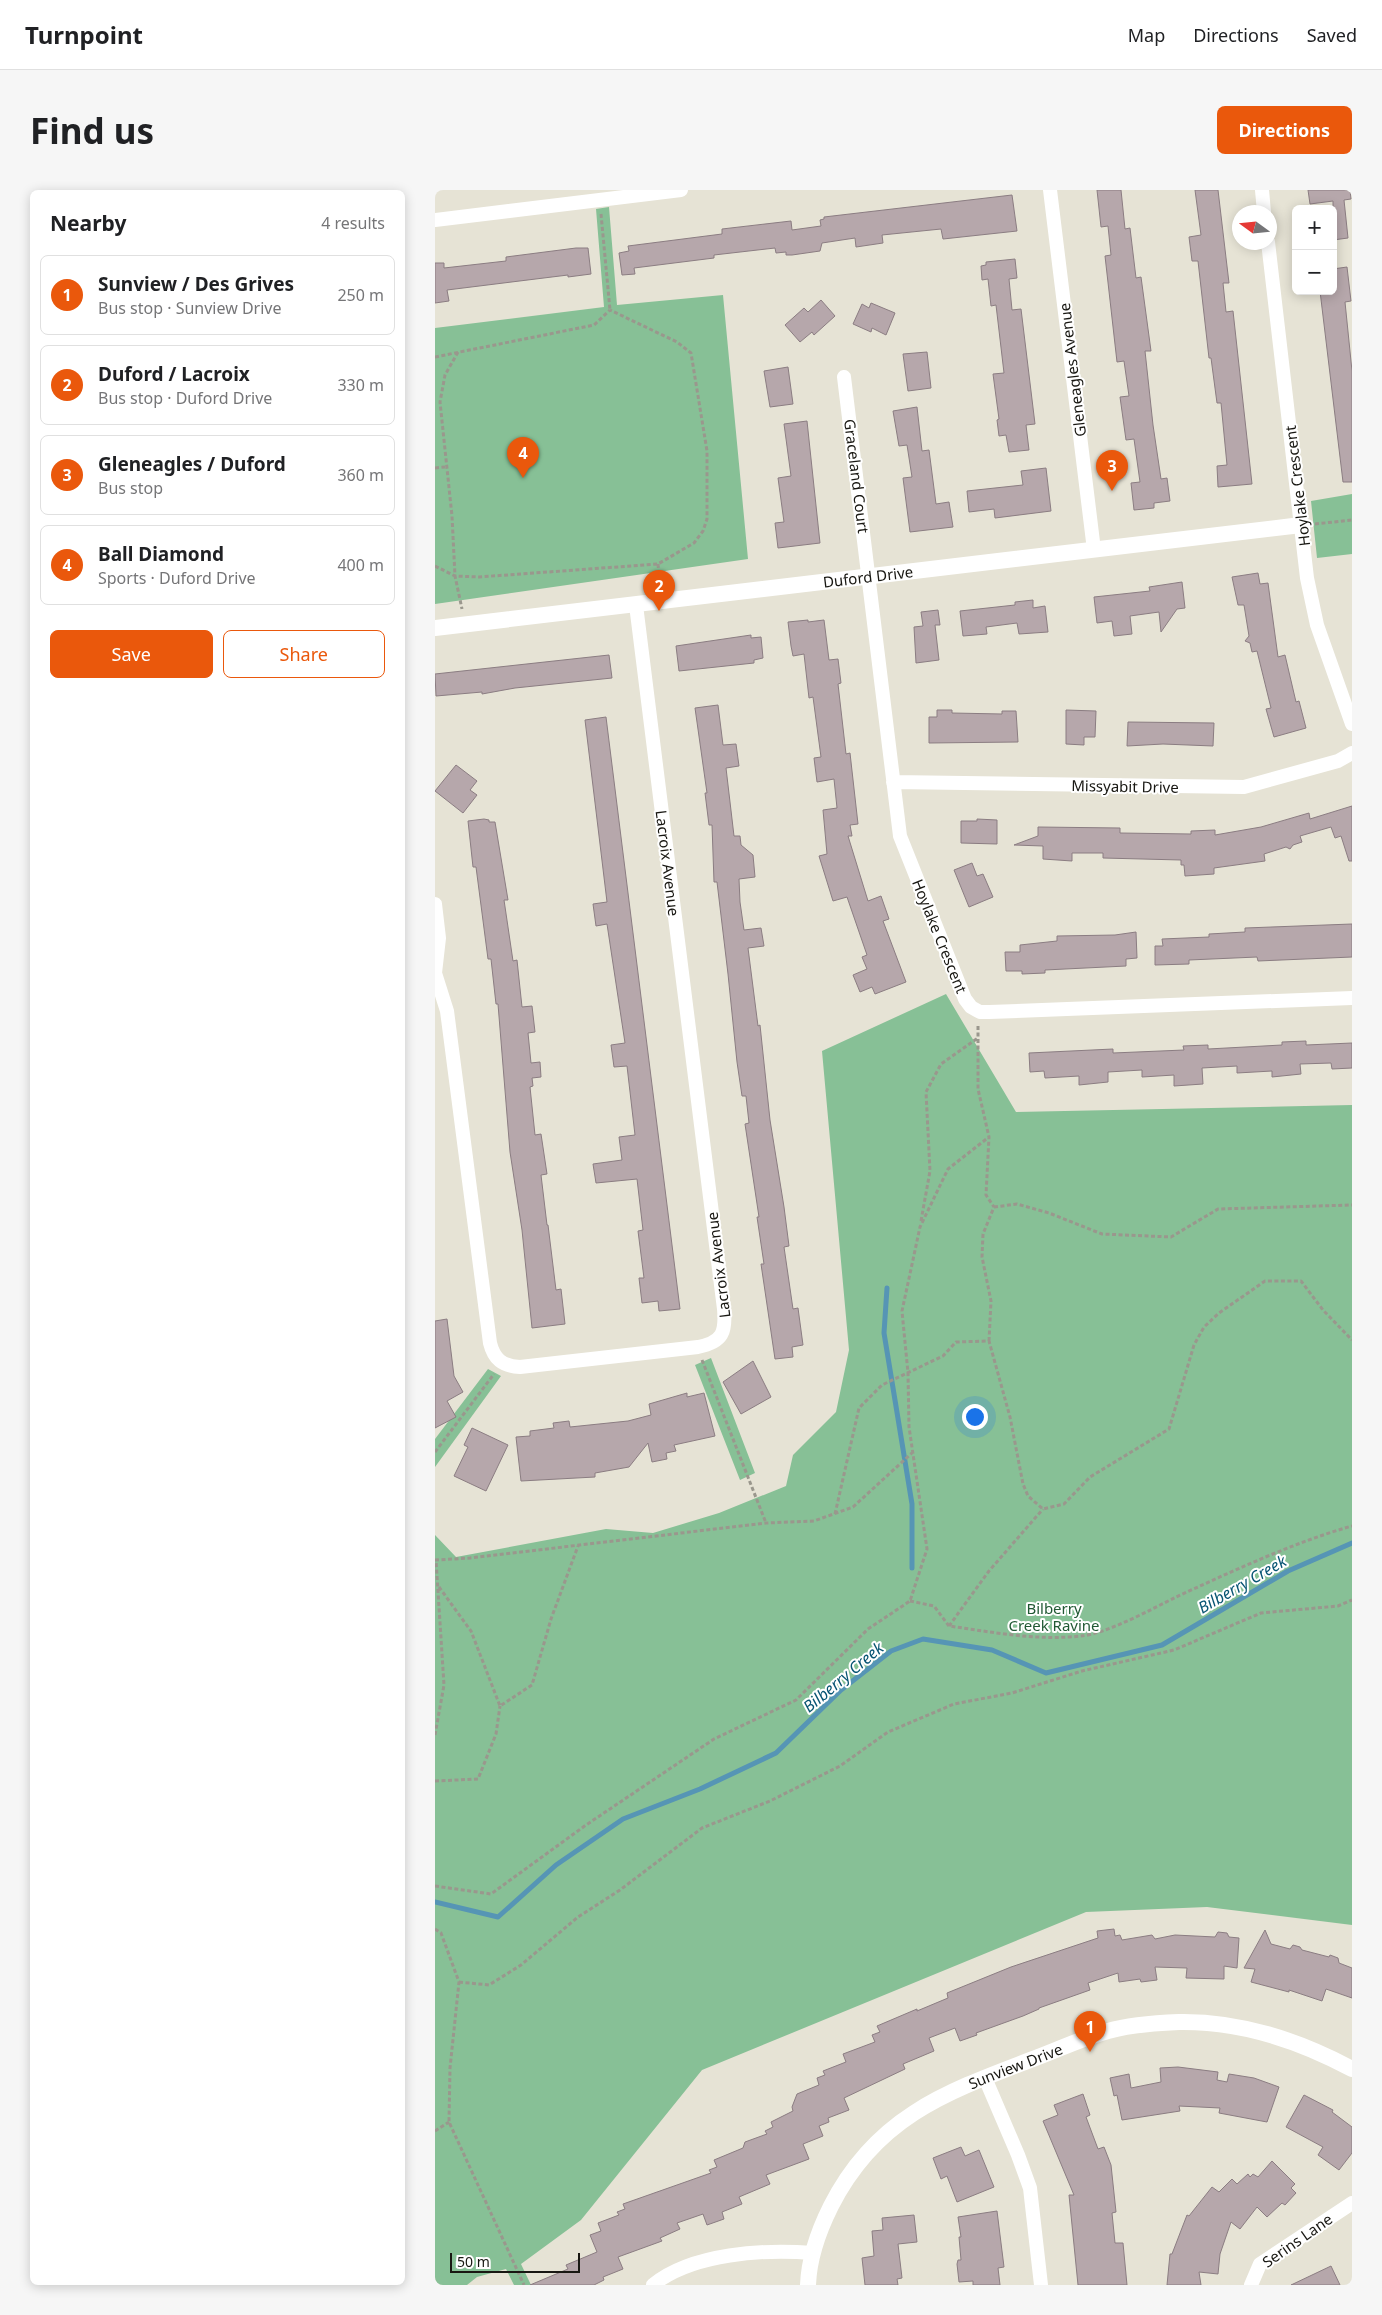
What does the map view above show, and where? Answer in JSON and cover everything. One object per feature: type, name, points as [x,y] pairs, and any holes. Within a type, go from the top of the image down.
[{"type":"street","points":[[435,220],[601,195],[681,190]]},
{"type":"street","name":"Gleneagles Avenue","points":[[1050,190],[1094,550]]},
{"type":"street","points":[[1262,190],[1263,205]]},
{"type":"street","name":"Hoylake Crescent","points":[[1269,250],[1307,578],[1317,626],[1352,724]]},
{"type":"street","name":"Graceland Court","points":[[844,378],[869,576]]},
{"type":"street","name":"Duford Drive","points":[[435,628],[1301,525]]},
{"type":"street","name":"Hoylake Crescent","points":[[869,576],[899,836],[957,982],[971,1007],[980,1012]]},
{"type":"street","name":"Lacroix Avenue","points":[[502,1363],[520,1367],[698,1347],[708,1345],[717,1340],[723,1333],[724,1317],[636,605]]},
{"type":"street","name":"Missyabit Drive","points":[[893,782],[1244,787],[1338,761],[1352,754]]},
{"type":"street","points":[[435,904],[439,938],[435,973],[447,1011],[490,1343],[493,1355],[502,1363]]},
{"type":"street","points":[[980,1012],[1352,998]]},
{"type":"street","name":"Sunview Drive","points":[[808,2285],[813,2253],[819,2234],[846,2180],[871,2147],[900,2121],[921,2107],[985,2078],[1108,2031],[1179,2022],[1218,2024],[1277,2036],[1352,2069]]},
{"type":"street","points":[[985,2078],[1018,2154],[1030,2188],[1041,2285]]},
{"type":"street","name":"Serins Lane","points":[[1251,2285],[1260,2264],[1352,2203]]},
{"type":"street","points":[[653,2285],[670,2274],[703,2262],[785,2250],[813,2253]]},
{"type":"path","points":[[601,195],[610,310]]},
{"type":"path","points":[[435,357],[594,325],[610,310]]},
{"type":"path","points":[[435,566],[455,576],[658,564],[694,542],[703,531],[707,519],[707,451],[691,353],[677,342],[610,310]]},
{"type":"path","points":[[458,352],[445,375],[440,402],[445,467],[452,516],[455,576],[465,625]]},
{"type":"path","points":[[435,468],[445,467]]},
{"type":"path","points":[[1301,525],[1352,520]]},
{"type":"path","points":[[980,1012],[978,1038],[979,1089],[989,1137],[986,1196],[994,1207]]},
{"type":"path","points":[[435,1886],[491,1894],[586,1825],[714,1739],[796,1700],[868,1629],[910,1601],[927,1549],[909,1427],[908,1373],[902,1311],[930,1171],[926,1092],[941,1064],[978,1038]]},
{"type":"path","points":[[920,1227],[948,1170],[989,1137]]},
{"type":"path","points":[[994,1207],[1017,1204],[1049,1213],[1102,1234],[1171,1237],[1218,1209],[1352,1205]]},
{"type":"path","points":[[994,1207],[983,1234],[982,1257],[991,1301],[989,1341],[1010,1417],[1023,1484],[1028,1496],[1043,1509]]},
{"type":"path","points":[[949,1626],[989,1571],[1043,1509],[1064,1504],[1090,1477],[1169,1429],[1194,1345],[1204,1327],[1219,1313],[1265,1281],[1301,1281],[1323,1310],[1352,1340]]},
{"type":"path","points":[[835,1514],[859,1408],[882,1385],[943,1356],[956,1342],[989,1341]]},
{"type":"path","points":[[698,1347],[766,1523]]},
{"type":"path","points":[[435,1452],[502,1363]]},
{"type":"path","points":[[435,1736],[444,1685],[436,1560],[579,1546],[766,1523],[814,1521],[853,1507],[913,1451]]},
{"type":"path","points":[[910,1601],[934,1606],[949,1626],[1028,1637],[1083,1636],[1125,1621],[1238,1570],[1318,1537],[1352,1526]]},
{"type":"path","points":[[500,1706],[532,1684],[551,1620],[579,1546]]},
{"type":"path","points":[[435,1780],[478,1779],[496,1734],[500,1706],[471,1631],[439,1587]]},
{"type":"path","points":[[459,1982],[489,1985],[521,1964],[578,1917],[620,1890],[702,1828],[771,1801],[840,1766],[888,1732],[954,1704],[1012,1693],[1082,1671],[1174,1650],[1261,1613],[1338,1606],[1352,1600]]},
{"type":"path","points":[[435,1929],[441,1933],[459,1982],[451,2068],[449,2122],[524,2285]]},
{"type":"path","points":[[435,2131],[449,2122]]},
{"type":"green space","points":[[609,207],[617,305],[723,295],[748,559],[435,604],[435,328],[604,307],[596,209]]},
{"type":"green space","points":[[1352,494],[1352,554],[1317,558],[1311,501]]},
{"type":"green space","name":"Bilberry Creek Ravine","points":[[946,994],[1016,1112],[1352,1105],[1352,1925],[1207,1907],[1086,1912],[702,2070],[581,2220],[521,2264],[531,2285],[514,2285],[506,2269],[477,2277],[467,2285],[435,2285],[435,1535],[456,1557],[606,1529],[653,1533],[719,1513],[786,1486],[793,1455],[836,1412],[849,1350],[822,1051]]},
{"type":"green space","points":[[711,1358],[755,1473],[740,1480],[695,1365]]},
{"type":"green space","points":[[488,1369],[501,1376],[435,1467],[435,1439]]},
{"type":"building","points":[[1097,190],[1121,190],[1125,229],[1130,228],[1136,278],[1141,277],[1151,351],[1145,351],[1153,425],[1161,479],[1167,478],[1170,501],[1154,503],[1154,508],[1134,510],[1131,483],[1140,482],[1134,439],[1126,440],[1120,397],[1129,396],[1124,361],[1117,362],[1105,256],[1111,255],[1108,226],[1101,227]]},
{"type":"building","points":[[1195,190],[1218,190],[1229,283],[1223,283],[1226,312],[1233,311],[1252,484],[1218,487],[1217,466],[1227,465],[1221,403],[1217,403],[1211,358],[1209,358],[1198,261],[1192,261],[1189,237],[1201,235]]},
{"type":"building","points":[[1308,190],[1350,190],[1351,199],[1344,200],[1348,238],[1337,239],[1337,205],[1333,205],[1333,201],[1310,204]]},
{"type":"building","points":[[1012,195],[1017,231],[943,239],[941,229],[882,235],[883,243],[856,247],[855,238],[822,243],[820,251],[786,255],[786,252],[776,253],[775,248],[714,255],[714,258],[634,268],[635,274],[622,275],[619,253],[629,251],[628,246],[722,234],[722,229],[791,221],[792,230],[821,226],[820,220],[824,219],[824,217]]},
{"type":"building","points":[[588,248],[591,274],[568,277],[568,275],[447,290],[449,301],[435,303],[435,263],[444,263],[444,268],[506,261],[506,257]]},
{"type":"building","points":[[1015,259],[1017,278],[1009,279],[1012,310],[1021,309],[1035,424],[1026,425],[1029,450],[1009,452],[1006,435],[999,436],[997,420],[999,419],[993,374],[1004,373],[996,305],[991,306],[988,279],[982,280],[981,266],[986,265],[986,262]]},
{"type":"building","points":[[1347,267],[1351,301],[1345,302],[1352,371],[1352,482],[1343,482],[1320,295],[1337,295],[1337,268]]},
{"type":"building","points":[[821,300],[835,316],[814,335],[812,332],[800,342],[785,325],[804,308],[808,312]]},
{"type":"building","points":[[871,303],[895,313],[886,335],[872,328],[871,332],[853,324],[862,304],[869,308]]},
{"type":"building","points":[[927,352],[931,388],[908,391],[903,354]]},
{"type":"building","points":[[788,367],[793,404],[770,407],[764,371]]},
{"type":"building","points":[[917,407],[922,451],[929,450],[936,504],[949,502],[953,527],[910,532],[903,478],[912,477],[907,445],[899,446],[893,411]]},
{"type":"building","points":[[807,421],[820,543],[778,548],[775,523],[784,522],[778,478],[791,476],[784,424]]},
{"type":"building","points":[[1046,468],[1051,511],[995,518],[994,509],[969,512],[967,491],[1023,485],[1021,471]]},
{"type":"building","points":[[1258,573],[1260,584],[1268,583],[1278,657],[1285,655],[1296,702],[1299,701],[1306,728],[1274,737],[1266,709],[1271,708],[1257,651],[1252,652],[1250,643],[1245,641],[1249,636],[1244,605],[1238,605],[1232,577]]},
{"type":"building","points":[[1182,582],[1185,608],[1177,609],[1161,632],[1159,612],[1130,616],[1132,634],[1114,636],[1112,621],[1097,623],[1094,597],[1150,591],[1149,587]]},
{"type":"building","points":[[1033,600],[1033,608],[1045,606],[1048,632],[1019,634],[1017,623],[986,627],[987,634],[963,636],[960,611],[1015,605],[1015,602]]},
{"type":"building","points":[[938,610],[940,625],[935,625],[939,660],[916,663],[914,627],[923,626],[921,612]]},
{"type":"building","points":[[808,620],[808,622],[824,620],[829,660],[838,659],[841,683],[838,684],[846,754],[850,753],[858,824],[850,825],[852,836],[848,836],[868,901],[881,896],[889,919],[883,921],[906,982],[875,994],[872,987],[860,992],[853,975],[867,969],[862,957],[867,955],[847,897],[833,901],[819,856],[827,854],[823,810],[837,808],[834,779],[817,782],[814,758],[821,757],[813,697],[809,698],[804,654],[793,656],[791,646],[788,622]]},
{"type":"building","points":[[751,635],[751,638],[761,637],[763,658],[754,660],[754,663],[679,671],[676,646]]},
{"type":"building","points":[[609,655],[612,678],[515,688],[482,694],[482,692],[436,696],[435,674]]},
{"type":"building","points":[[718,705],[723,745],[736,744],[739,766],[726,768],[734,836],[740,836],[741,845],[753,855],[755,877],[739,879],[740,902],[744,930],[761,928],[764,946],[748,948],[758,1026],[760,1025],[770,1120],[789,1246],[784,1247],[793,1309],[798,1308],[803,1345],[792,1347],[793,1357],[775,1359],[761,1264],[764,1264],[757,1217],[759,1217],[745,1124],[749,1123],[746,1096],[742,1096],[737,1062],[717,882],[714,882],[712,825],[709,825],[705,793],[707,793],[695,708]]},
{"type":"building","points":[[937,710],[952,710],[952,713],[1002,714],[1002,711],[1016,711],[1018,742],[929,743],[929,717],[937,717]]},
{"type":"building","points":[[1066,710],[1096,711],[1095,737],[1084,737],[1084,745],[1066,744]]},
{"type":"building","points":[[606,717],[680,1309],[659,1311],[658,1301],[642,1303],[639,1278],[644,1278],[638,1231],[643,1230],[637,1179],[596,1183],[593,1164],[622,1160],[619,1137],[635,1135],[627,1066],[614,1067],[611,1045],[625,1043],[607,924],[596,926],[593,904],[607,902],[585,720]]},
{"type":"building","points":[[1128,722],[1214,723],[1213,746],[1163,744],[1127,746]]},
{"type":"building","points":[[456,765],[477,781],[470,790],[477,795],[463,813],[435,791]]},
{"type":"building","points":[[1352,806],[1352,861],[1349,861],[1341,836],[1335,838],[1331,827],[1300,836],[1302,842],[1293,845],[1290,849],[1286,847],[1264,854],[1265,861],[1214,868],[1214,874],[1185,876],[1184,865],[1181,865],[1181,860],[1103,858],[1103,853],[1072,853],[1072,861],[1043,859],[1043,846],[1014,845],[1038,836],[1038,827],[1120,828],[1120,833],[1191,834],[1191,831],[1215,830],[1215,835],[1261,827],[1309,813],[1310,819]]},
{"type":"building","points":[[977,819],[997,820],[997,844],[961,843],[961,821],[977,821]]},
{"type":"building","points":[[489,820],[489,822],[495,822],[508,900],[504,900],[513,961],[517,960],[522,1007],[532,1006],[535,1032],[528,1033],[531,1063],[540,1062],[541,1077],[532,1078],[533,1086],[530,1087],[535,1135],[541,1134],[547,1174],[541,1175],[547,1225],[556,1290],[561,1289],[565,1324],[532,1328],[522,1230],[510,1152],[498,1004],[496,1004],[491,959],[488,959],[476,867],[473,867],[468,821]]},
{"type":"building","points":[[972,863],[977,876],[983,874],[993,897],[969,907],[954,870]]},
{"type":"building","points":[[1352,924],[1352,957],[1258,961],[1257,957],[1189,960],[1189,964],[1155,965],[1155,946],[1163,946],[1162,939],[1209,937],[1209,934],[1245,932],[1245,928]]},
{"type":"building","points":[[1136,932],[1137,958],[1126,959],[1126,966],[1045,970],[1045,973],[1022,974],[1022,971],[1006,971],[1005,952],[1020,952],[1020,945],[1057,941],[1057,936],[1115,935]]},
{"type":"building","points":[[1306,1041],[1306,1045],[1352,1043],[1352,1068],[1332,1069],[1331,1063],[1300,1064],[1301,1074],[1272,1077],[1272,1071],[1237,1073],[1237,1066],[1202,1068],[1203,1084],[1174,1086],[1174,1075],[1142,1077],[1142,1070],[1108,1072],[1108,1082],[1079,1085],[1079,1076],[1045,1078],[1044,1071],[1030,1072],[1029,1053],[1113,1049],[1113,1053],[1184,1050],[1183,1046],[1208,1045],[1208,1049],[1282,1045],[1282,1042]]},
{"type":"building","points":[[447,1319],[454,1376],[463,1392],[447,1401],[456,1417],[435,1428],[435,1321]]},
{"type":"building","points":[[753,1361],[771,1397],[741,1414],[723,1382]]},
{"type":"building","points":[[687,1393],[687,1397],[704,1393],[715,1436],[674,1445],[676,1451],[666,1453],[667,1459],[652,1462],[648,1443],[629,1467],[595,1473],[595,1477],[521,1481],[516,1437],[530,1436],[530,1431],[554,1428],[553,1423],[569,1421],[570,1427],[628,1421],[651,1415],[649,1404]]},
{"type":"building","points":[[472,1428],[508,1445],[486,1491],[454,1476],[468,1447],[464,1445]]},
{"type":"building","points":[[1114,1929],[1115,1936],[1120,1935],[1122,1940],[1152,1935],[1155,1939],[1175,1935],[1215,1937],[1218,1932],[1227,1933],[1229,1937],[1239,1938],[1237,1968],[1224,1966],[1224,1979],[1186,1978],[1187,1968],[1155,1967],[1157,1980],[1141,1982],[1140,1979],[1119,1982],[1118,1973],[1088,1983],[1090,1990],[1039,2008],[960,2041],[955,2028],[929,2038],[934,2051],[903,2064],[905,2069],[844,2098],[849,2110],[828,2118],[829,2122],[819,2126],[823,2136],[803,2144],[809,2159],[766,2175],[770,2184],[739,2197],[742,2204],[722,2212],[724,2219],[707,2225],[703,2214],[677,2223],[680,2229],[660,2238],[662,2241],[618,2257],[623,2269],[603,2277],[604,2280],[594,2285],[530,2285],[568,2269],[566,2265],[597,2252],[590,2235],[601,2231],[598,2223],[619,2215],[617,2212],[625,2209],[623,2204],[711,2173],[709,2170],[717,2167],[714,2160],[743,2148],[745,2142],[767,2134],[765,2131],[773,2127],[771,2122],[793,2111],[792,2107],[797,2094],[819,2085],[817,2078],[825,2075],[823,2071],[846,2062],[843,2054],[875,2042],[872,2035],[880,2032],[877,2026],[948,1998],[947,1993],[1011,1967],[1098,1938],[1097,1931]]},
{"type":"building","points":[[1265,1930],[1271,1944],[1290,1949],[1293,1945],[1300,1947],[1302,1950],[1329,1957],[1330,1955],[1338,1958],[1339,1963],[1352,1968],[1352,1998],[1326,1989],[1322,2001],[1289,1990],[1289,1992],[1251,1982],[1255,1969],[1244,1968]]},
{"type":"building","points":[[1178,2067],[1218,2072],[1217,2080],[1227,2082],[1229,2074],[1254,2078],[1279,2087],[1267,2122],[1219,2113],[1220,2108],[1179,2106],[1180,2111],[1122,2120],[1117,2095],[1114,2096],[1110,2078],[1129,2074],[1131,2088],[1161,2082],[1160,2068]]},
{"type":"building","points":[[1083,2094],[1090,2115],[1086,2117],[1098,2149],[1104,2147],[1111,2165],[1116,2212],[1112,2213],[1115,2243],[1123,2243],[1127,2285],[1078,2285],[1069,2195],[1074,2195],[1043,2121],[1058,2115],[1054,2105]]},
{"type":"building","points":[[1304,2095],[1333,2110],[1332,2112],[1352,2127],[1352,2153],[1339,2170],[1318,2155],[1323,2147],[1286,2127]]},
{"type":"building","points":[[961,2147],[965,2156],[979,2150],[994,2187],[957,2202],[947,2176],[941,2179],[933,2158]]},
{"type":"building","points":[[1272,2161],[1295,2184],[1291,2188],[1296,2193],[1285,2205],[1282,2203],[1267,2217],[1257,2207],[1240,2229],[1231,2222],[1220,2254],[1218,2274],[1199,2272],[1201,2285],[1167,2285],[1170,2254],[1172,2254],[1187,2215],[1189,2216],[1212,2187],[1219,2192],[1232,2179],[1237,2184],[1248,2174],[1250,2177],[1253,2174],[1258,2177]]},
{"type":"building","points":[[997,2211],[1004,2267],[998,2268],[1000,2285],[973,2285],[973,2281],[959,2282],[957,2264],[958,2260],[961,2260],[959,2237],[961,2237],[958,2217]]},
{"type":"building","points":[[914,2215],[917,2242],[898,2244],[902,2278],[897,2279],[898,2285],[865,2285],[862,2258],[874,2256],[872,2231],[883,2230],[882,2218]]},
{"type":"building","points":[[1331,2266],[1340,2285],[1291,2285]]},
{"type":"waterway","points":[[887,1288],[884,1333],[912,1504],[912,1568]]},
{"type":"waterway","name":"Bilberry Creek","points":[[435,1902],[498,1917],[556,1865],[623,1819],[700,1789],[776,1753],[841,1690],[891,1651],[923,1639],[992,1650],[1046,1673],[1162,1645],[1288,1571],[1352,1543]]},
{"type":"place","name":"Ball Diamond","points":[[523,478]]},
{"type":"place","name":"Gleneagles / Duford","points":[[1112,491]]},
{"type":"place","name":"Duford / Lacroix","points":[[659,611]]},
{"type":"place","name":"Sunview / Des Grives","points":[[1090,2052]]}]
